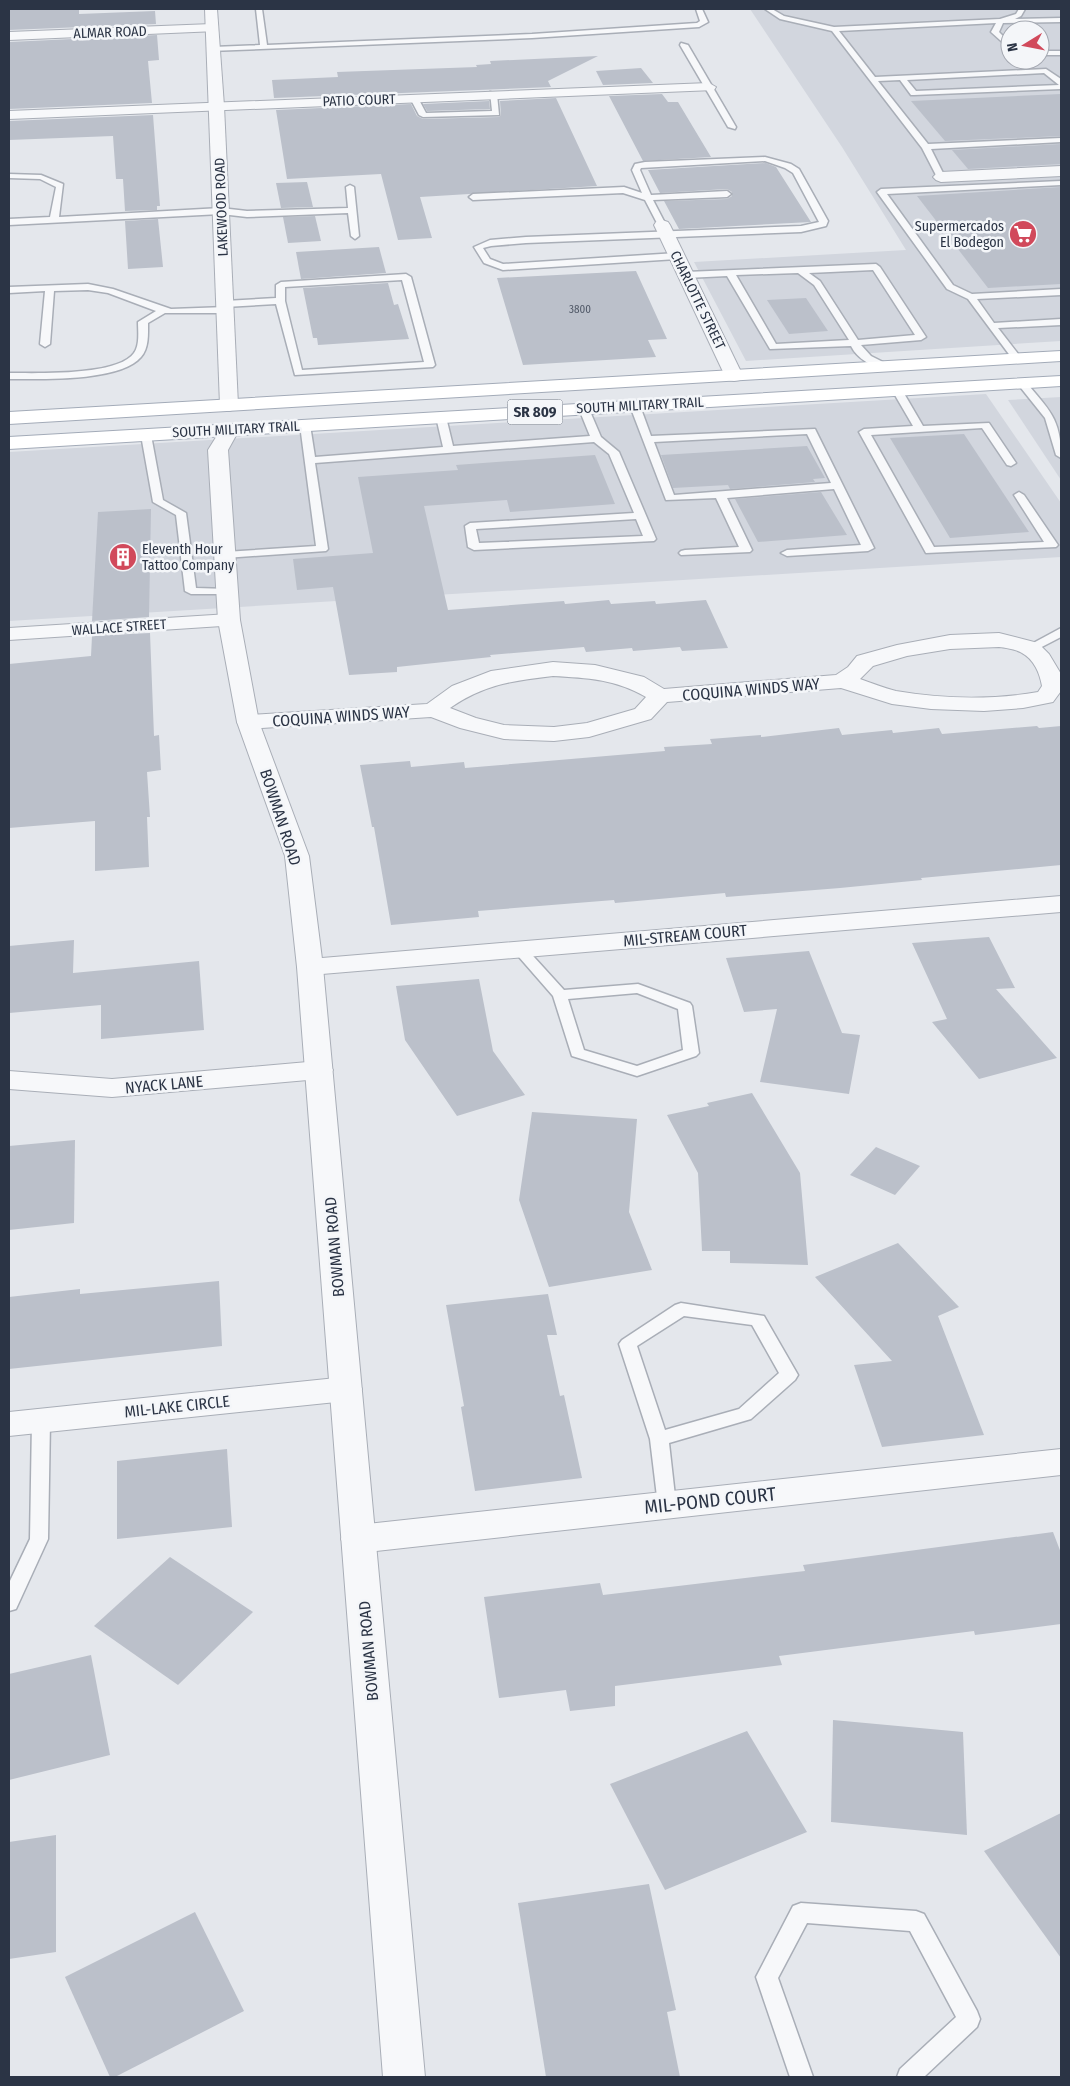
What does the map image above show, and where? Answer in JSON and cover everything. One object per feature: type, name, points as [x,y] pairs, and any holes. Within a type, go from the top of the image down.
[{"type":"main road","name":"SOUTH MILITARY TRAIL","points":[[9,418],[260,418],[554,399],[586,384],[1061,356]]},
{"type":"main road","points":[[635,406],[654,397],[978,378],[1017,359]]},
{"type":"main road","name":"SOUTH MILITARY TRAIL","points":[[9,443],[146,435],[230,417],[305,425],[1061,381]]},
{"type":"main road","points":[[9,436],[189,425],[200,423],[219,415],[230,417]]},
{"type":"street","name":"LAKEWOOD ROAD","points":[[211,9],[230,417]]},
{"type":"street","name":"ALMAR ROAD","points":[[9,36],[212,28]]},
{"type":"street","name":"PATIO COURT","points":[[9,116],[493,94],[709,87]]},
{"type":"street","points":[[941,177],[1061,170]]},
{"type":"street","name":"CHARLOTTE STREET","points":[[664,231],[734,376]]},
{"type":"street","name":"BOWMAN ROAD","points":[[230,417],[218,450],[228,606],[248,722],[297,856],[310,967],[404,2077]]},
{"type":"street","name":"WALLACE STREET","points":[[9,634],[228,606]]},
{"type":"street","name":"COQUINA WINDS WAY","points":[[433,710],[460,691],[498,676],[553,669],[595,672],[636,682],[660,696],[842,681],[892,697],[932,702],[984,704],[1045,697],[1057,688],[1041,659],[1030,648],[999,640],[950,642],[905,650],[865,661],[856,672],[842,681]]},
{"type":"street","name":"COQUINA WINDS WAY","points":[[248,722],[433,710],[468,723],[504,732],[554,734],[589,730],[643,714],[660,696]]},
{"type":"street","name":"MIL-STREAM COURT","points":[[310,967],[1061,904]]},
{"type":"street","name":"NYACK LANE","points":[[9,1080],[112,1088],[319,1070]]},
{"type":"street","name":"MIL-LAKE CIRCLE","points":[[9,1424],[346,1389]]},
{"type":"street","name":"MIL-POND COURT","points":[[358,1539],[1061,1462]]},
{"type":"lane","points":[[259,9],[264,47]]},
{"type":"lane","points":[[213,49],[532,36],[699,25],[704,22],[699,9]]},
{"type":"lane","points":[[768,9],[782,18],[834,28],[1000,21]]},
{"type":"lane","points":[[1004,20],[1019,15],[1022,9]]},
{"type":"lane","points":[[1000,23],[995,32],[1000,37]]},
{"type":"lane","points":[[834,28],[926,147],[941,177]]},
{"type":"lane","points":[[684,45],[732,126]]},
{"type":"lane","points":[[1046,71],[1061,85]]},
{"type":"lane","points":[[874,79],[1061,71]]},
{"type":"lane","points":[[902,78],[914,93],[1061,85]]},
{"type":"lane","points":[[926,147],[1061,140]]},
{"type":"lane","points":[[664,231],[636,170],[638,166],[645,164],[765,160],[788,166],[796,171],[824,221],[823,224],[801,229],[664,231],[499,242],[478,247],[482,257],[489,264],[503,267],[677,256]]},
{"type":"lane","points":[[9,176],[41,177],[60,186],[54,220]]},
{"type":"lane","points":[[1061,183],[881,192],[950,287],[971,297],[1061,292]]},
{"type":"lane","points":[[350,187],[355,236]]},
{"type":"lane","points":[[473,197],[624,190],[648,198],[727,194]]},
{"type":"lane","points":[[9,222],[221,211],[247,214],[351,210]]},
{"type":"lane","points":[[686,275],[730,273],[800,270],[876,267],[921,337],[855,343],[773,346],[730,273]]},
{"type":"lane","points":[[800,270],[817,282],[855,343],[857,351],[866,358],[886,367]]},
{"type":"lane","points":[[406,278],[430,365],[298,373],[280,301],[281,285],[406,278]]},
{"type":"lane","points":[[9,290],[88,287],[110,290],[135,301],[170,312],[280,301]]},
{"type":"lane","points":[[45,344],[50,289]]},
{"type":"lane","points":[[971,297],[1017,359]]},
{"type":"lane","points":[[9,376],[43,371],[96,372],[128,363],[139,355],[142,346],[143,322],[164,310]]},
{"type":"lane","points":[[991,326],[1061,322]]},
{"type":"lane","points":[[1022,383],[1050,417],[1061,455]]},
{"type":"lane","points":[[897,390],[920,429]]},
{"type":"lane","points":[[635,406],[670,498],[838,486]]},
{"type":"lane","points":[[584,409],[596,439],[614,452],[650,539],[474,547],[470,526],[640,516]]},
{"type":"lane","points":[[1050,417],[1061,416]]},
{"type":"lane","points":[[441,417],[448,450]]},
{"type":"lane","points":[[225,554],[322,549],[305,425]]},
{"type":"lane","points":[[1012,463],[985,425],[864,432],[930,551],[1052,545],[1020,495]]},
{"type":"lane","points":[[648,439],[811,431],[868,548],[787,553]]},
{"type":"lane","points":[[146,435],[158,502],[181,513],[191,591],[228,606]]},
{"type":"lane","points":[[310,460],[596,439]]},
{"type":"lane","points":[[685,553],[746,550],[720,494]]},
{"type":"lane","points":[[1030,648],[1061,632]]},
{"type":"lane","points":[[519,949],[560,995],[578,1053],[637,1071],[691,1053],[685,1006],[638,988],[560,995]]},
{"type":"lane","points":[[659,1439],[745,1414],[789,1375],[758,1320],[681,1309],[628,1344],[659,1439],[667,1505]]},
{"type":"lane","points":[[9,1603],[39,1540],[41,1421]]},
{"type":"lane","points":[[801,2077],[767,1977],[800,1913],[916,1921],[969,2019],[908,2077]]},
{"type":"shaded area","points":[[750,9],[1061,9],[1061,341],[746,361],[694,262],[906,250],[842,147]]},
{"type":"shaded area","points":[[986,394],[1061,503],[1061,557],[9,621],[9,452]]},
{"type":"shaded area","points":[[1061,397],[1061,480],[1008,400]]},
{"type":"building","points":[[9,9],[79,9],[79,14],[155,11],[156,24],[9,30]]},
{"type":"building","points":[[157,35],[159,60],[148,61],[152,103],[9,109],[9,42]]},
{"type":"building","points":[[598,56],[548,81],[551,87],[274,98],[272,80],[338,77],[337,72],[477,67],[476,65],[491,64],[490,61]]},
{"type":"building","points":[[641,68],[653,83],[603,85],[596,71]]},
{"type":"building","points":[[662,94],[668,102],[678,102],[711,157],[643,161],[609,96]]},
{"type":"building","points":[[1061,94],[1061,136],[945,141],[911,101]]},
{"type":"building","points":[[556,98],[597,186],[420,197],[432,238],[398,240],[381,174],[287,179],[276,110],[411,104],[417,116],[423,119],[499,117],[501,115],[500,101]]},
{"type":"building","points":[[489,101],[490,109],[427,111],[423,104]]},
{"type":"building","points":[[153,115],[160,206],[157,206],[157,210],[125,211],[123,179],[116,179],[113,136],[9,140],[9,121]]},
{"type":"building","points":[[1061,144],[1061,164],[968,169],[952,150]]},
{"type":"building","points":[[766,163],[776,167],[811,222],[679,229],[664,201],[727,199],[732,196],[732,192],[727,189],[660,193],[648,170]]},
{"type":"building","points":[[307,182],[313,207],[281,208],[276,183]]},
{"type":"building","points":[[1061,187],[1061,284],[988,288],[917,196]]},
{"type":"building","points":[[315,216],[321,241],[288,243],[283,217]]},
{"type":"building","points":[[158,219],[163,267],[128,269],[125,221]]},
{"type":"building","points":[[379,247],[386,273],[301,279],[296,252]]},
{"type":"building","points":[[636,271],[667,339],[648,340],[656,357],[523,365],[497,278]]},
{"type":"building","points":[[388,283],[394,305],[398,304],[409,339],[318,345],[317,338],[313,338],[303,288]]},
{"type":"building","points":[[806,298],[828,331],[789,334],[767,300]]},
{"type":"building","points":[[964,434],[1029,532],[950,538],[890,438]]},
{"type":"building","points":[[807,446],[825,478],[813,479],[815,482],[730,489],[728,485],[673,488],[661,455]]},
{"type":"building","points":[[595,455],[615,504],[510,512],[507,500],[424,506],[448,610],[564,601],[565,604],[609,600],[611,604],[655,601],[656,604],[706,600],[728,648],[682,651],[680,647],[633,651],[632,648],[586,652],[584,647],[490,655],[491,657],[397,667],[397,672],[349,675],[333,587],[297,590],[293,559],[373,553],[358,477],[458,470],[456,465]]},
{"type":"building","points":[[821,492],[847,535],[758,542],[735,499]]},
{"type":"building","name":"Eleventh Hour Tattoo Company","points":[[151,509],[149,617],[92,621],[98,512]]},
{"type":"building","points":[[150,633],[154,736],[159,735],[161,770],[147,772],[150,817],[147,817],[149,867],[95,871],[95,821],[9,828],[9,664],[91,656],[92,636]]},
{"type":"building","points":[[1037,726],[1039,728],[1061,726],[1061,865],[921,878],[922,880],[840,888],[726,897],[725,893],[615,903],[614,900],[478,911],[479,917],[391,925],[374,827],[372,827],[360,765],[410,761],[411,767],[464,762],[465,768],[665,751],[664,747],[712,744],[710,739],[761,735],[761,737],[839,728],[842,735],[892,730],[893,733],[939,728],[942,734]]},
{"type":"building","points":[[989,937],[1015,988],[996,989],[1057,1058],[979,1079],[932,1022],[947,1019],[912,943]]},
{"type":"building","points":[[74,940],[73,973],[199,961],[204,1030],[101,1039],[101,1005],[9,1013],[9,946]]},
{"type":"building","points":[[809,951],[842,1033],[860,1035],[849,1094],[760,1082],[777,1009],[744,1012],[726,958]]},
{"type":"building","points":[[479,979],[493,1051],[525,1095],[457,1116],[405,1040],[396,986]]},
{"type":"building","points":[[752,1093],[800,1173],[808,1265],[730,1263],[730,1251],[702,1251],[698,1173],[667,1115],[709,1106],[707,1103]]},
{"type":"building","points":[[532,1112],[637,1119],[629,1212],[652,1270],[549,1287],[519,1200]]},
{"type":"building","points":[[75,1140],[74,1223],[9,1230],[9,1146]]},
{"type":"building","points":[[876,1147],[920,1166],[895,1195],[850,1175]]},
{"type":"building","points":[[898,1243],[959,1307],[938,1316],[984,1435],[882,1447],[854,1365],[892,1361],[815,1277]]},
{"type":"building","points":[[219,1281],[222,1346],[9,1369],[9,1297],[80,1289],[80,1294]]},
{"type":"building","points":[[548,1294],[557,1335],[547,1335],[560,1396],[564,1395],[582,1478],[475,1491],[461,1407],[464,1406],[446,1305]]},
{"type":"building","points":[[227,1449],[232,1527],[117,1539],[117,1461]]},
{"type":"building","points":[[1053,1532],[1061,1553],[1061,1624],[975,1635],[974,1631],[779,1656],[782,1665],[615,1686],[615,1706],[570,1711],[566,1690],[499,1698],[484,1597],[600,1583],[603,1595],[805,1571],[803,1565]]},
{"type":"building","points":[[170,1557],[253,1612],[178,1685],[94,1626]]},
{"type":"building","points":[[91,1655],[110,1755],[9,1780],[9,1674]]},
{"type":"building","points":[[833,1720],[963,1732],[967,1835],[831,1822]]},
{"type":"building","points":[[747,1731],[807,1832],[665,1890],[610,1784]]},
{"type":"building","points":[[1061,1813],[1061,1958],[984,1851]]},
{"type":"building","points":[[56,1835],[56,1952],[9,1959],[9,1842]]},
{"type":"building","points":[[649,1884],[676,2010],[667,2012],[680,2077],[546,2077],[518,1903]]},
{"type":"building","points":[[195,1912],[244,2011],[115,2077],[110,2077],[65,1977]]},
{"type":"place","name":"Supermercados El Bodegon","points":[[1023,234]]},
{"type":"place","name":"Eleventh Hour Tattoo Company","points":[[123,557]]}]
